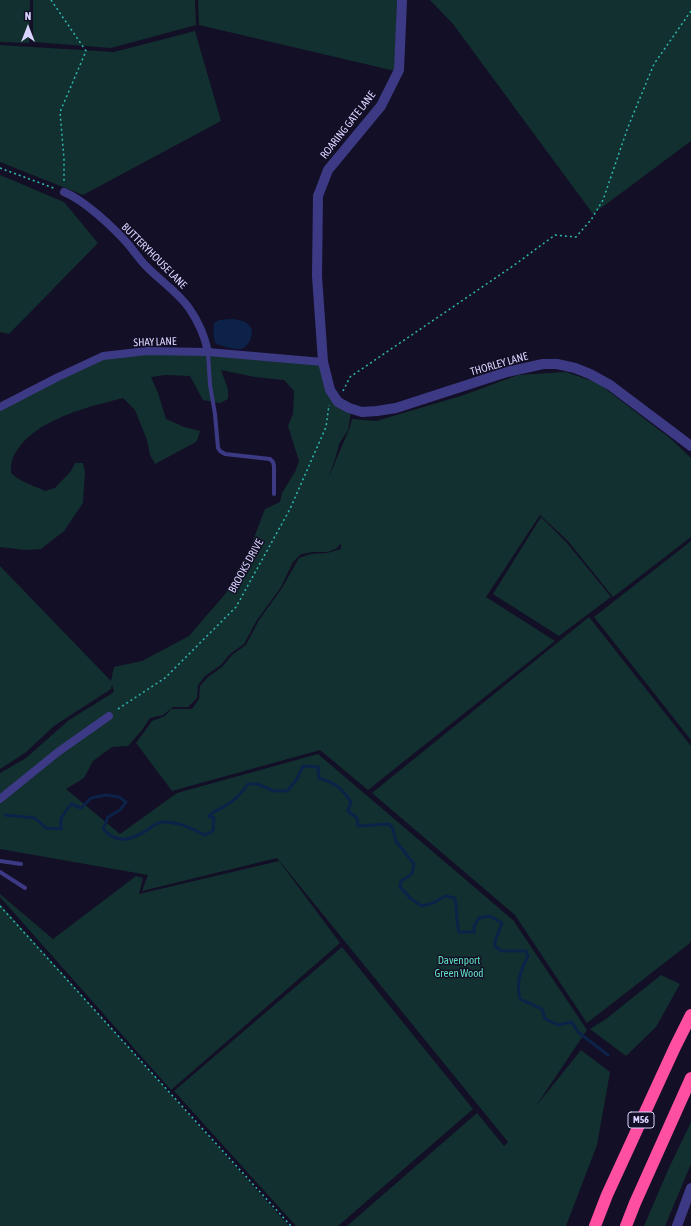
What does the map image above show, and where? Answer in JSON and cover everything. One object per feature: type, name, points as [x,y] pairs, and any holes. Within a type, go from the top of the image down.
[{"type":"highway","name":"M56","points":[[595,1226],[607,1195],[675,1046],[691,1015]]},
{"type":"highway","name":"M56","points":[[626,1226],[634,1203],[691,1078]]},
{"type":"street","name":"ROARING GATE LANE","points":[[323,362],[317,276],[318,196],[328,170],[381,106],[400,70],[402,0]]},
{"type":"street","name":"BUTTERYHOUSE LANE","points":[[64,192],[73,196],[98,216],[127,243],[145,265],[182,300],[190,309],[206,342],[208,352]]},
{"type":"street","name":"SHAY LANE","points":[[0,407],[103,356],[147,351],[208,352],[323,362]]},
{"type":"street","points":[[323,362],[330,390],[338,402]]},
{"type":"street","name":"THORLEY LANE","points":[[338,402],[349,408],[362,412],[396,408],[507,372],[543,364],[557,364],[575,368],[610,384],[691,446]]},
{"type":"street","points":[[0,799],[58,752],[109,716]]},
{"type":"street","points":[[676,1226],[691,1188]]},
{"type":"lane","points":[[208,352],[208,372],[215,414],[218,448],[225,454],[270,459],[274,466],[274,494]]},
{"type":"lane","points":[[0,861],[21,864]]},
{"type":"lane","points":[[0,872],[25,888]]},
{"type":"path","points":[[0,168],[64,192],[64,159],[60,112],[86,50],[51,0]]},
{"type":"path","points":[[338,402],[350,378],[555,235],[576,237],[591,220],[603,200],[628,127],[654,64],[691,11]]},
{"type":"path","name":"BROOKS DRIVE","points":[[118,709],[165,678],[236,607],[290,509],[326,427],[330,390]]},
{"type":"path","points":[[0,906],[291,1226]]},
{"type":"green space","points":[[0,0],[30,0],[29,43],[0,42]]},
{"type":"green space","points":[[33,0],[195,0],[196,25],[111,48],[33,42]]},
{"type":"green space","points":[[198,0],[397,0],[395,71],[199,25]]},
{"type":"green space","points":[[430,0],[691,0],[691,141],[593,214],[453,24]]},
{"type":"green space","points":[[195,31],[221,121],[83,195],[0,162],[0,45],[114,52]]},
{"type":"green space","points":[[0,175],[64,202],[98,243],[9,334],[0,332]]},
{"type":"green space","name":"Davenport Green Wood","points":[[147,351],[323,362],[326,376],[351,412],[348,430],[339,444],[328,479],[350,427],[352,419],[376,421],[461,396],[518,375],[566,372],[598,383],[671,439],[691,458],[691,537],[613,597],[568,541],[540,515],[486,597],[555,641],[368,790],[320,750],[172,791],[136,743],[152,721],[165,716],[171,709],[192,709],[199,699],[200,686],[208,677],[222,667],[232,655],[246,645],[259,620],[282,588],[299,558],[311,554],[327,553],[341,549],[341,543],[337,548],[328,552],[301,554],[293,562],[281,587],[257,620],[244,644],[230,654],[221,665],[205,676],[198,685],[197,698],[188,707],[173,707],[163,715],[150,718],[128,746],[112,747],[93,761],[84,778],[66,789],[120,834],[177,793],[318,754],[513,920],[587,1030],[536,1106],[581,1050],[610,1072],[597,1145],[566,1226],[347,1226],[477,1113],[504,1146],[508,1142],[277,858],[142,891],[148,875],[0,849],[0,773],[26,758],[69,720],[114,692],[112,684],[111,689],[54,726],[25,753],[0,769],[0,566],[111,681],[114,667],[142,661],[189,636],[226,593],[249,551],[265,509],[280,502],[282,493],[295,472],[299,461],[288,426],[293,414],[294,391],[284,380],[255,377],[221,370],[228,389],[228,399],[220,403],[203,400],[190,376],[165,375],[151,377],[158,393],[166,419],[184,427],[200,431],[196,442],[155,464],[150,455],[147,440],[135,410],[123,398],[76,411],[44,426],[30,436],[19,447],[12,461],[11,473],[23,481],[45,491],[55,488],[71,471],[75,463],[83,463],[85,472],[83,503],[64,531],[41,549],[25,550],[0,547],[0,407],[103,356]]},
{"type":"green space","points":[[541,517],[567,543],[611,597],[559,636],[493,594]]},
{"type":"green space","points":[[691,541],[691,740],[594,617]]},
{"type":"green space","points":[[589,617],[691,746],[691,941],[587,1023],[515,915],[372,793]]},
{"type":"green space","points":[[279,861],[340,943],[171,1090],[0,897],[0,894],[53,939],[136,876],[143,878],[139,894]]},
{"type":"green space","points":[[0,904],[289,1226],[0,1226]]},
{"type":"green space","points":[[342,947],[473,1109],[338,1226],[296,1226],[174,1091]]},
{"type":"green space","points":[[661,975],[680,984],[656,1027],[626,1056],[590,1029],[606,1019]]},
{"type":"green space","points":[[691,1122],[691,1164],[665,1226],[644,1226],[668,1170]]},
{"type":"water","points":[[231,319],[245,322],[251,328],[252,334],[250,340],[244,348],[238,349],[216,344],[214,323],[219,320]]},
{"type":"waterway","points":[[5,815],[35,818],[46,828],[61,829],[61,818],[71,804],[81,808],[91,798],[106,795],[119,797],[126,802],[120,810],[108,817],[103,829],[114,838],[132,838],[161,822],[178,824],[205,835],[213,831],[214,818],[209,816],[213,812],[229,804],[241,794],[248,784],[257,784],[274,791],[287,791],[297,779],[303,766],[318,767],[319,778],[338,787],[351,802],[348,811],[357,818],[358,826],[389,824],[393,829],[396,841],[414,864],[412,874],[401,881],[400,887],[410,898],[422,906],[433,903],[445,896],[455,898],[459,932],[474,932],[474,926],[479,918],[490,916],[502,923],[495,941],[495,946],[501,951],[526,951],[528,956],[523,967],[518,987],[520,999],[542,1009],[545,1019],[558,1025],[572,1022],[578,1032],[608,1055]]}]
